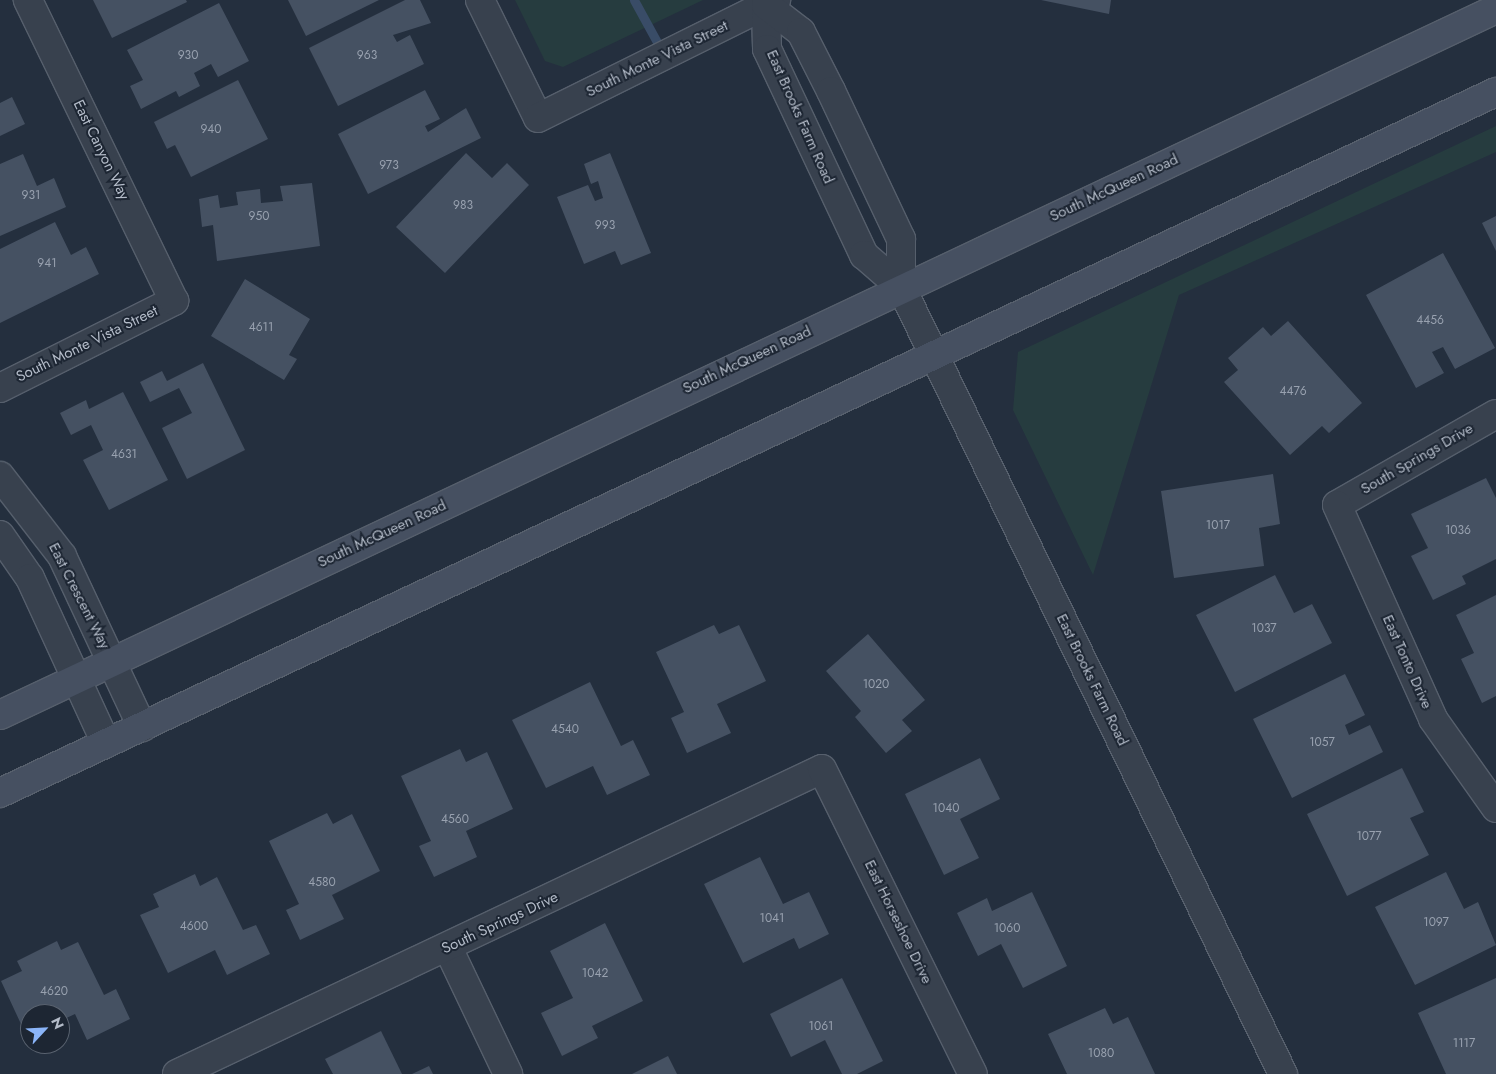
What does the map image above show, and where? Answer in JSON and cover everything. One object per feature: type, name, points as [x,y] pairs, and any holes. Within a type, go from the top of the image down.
[{"type":"main road","name":"South McQueen Road","points":[[0,715],[901,287],[1496,9]]},
{"type":"main road","points":[[0,793],[1496,92]]},
{"type":"street","name":"East Canyon Way","points":[[28,0],[174,301]]},
{"type":"street","name":"South Monte Vista Street","points":[[480,0],[538,118],[771,2]]},
{"type":"street","name":"East Brooks Farm Road","points":[[771,2],[801,32],[901,239],[901,287]]},
{"type":"street","name":"East Brooks Farm Road","points":[[771,2],[767,49],[864,255],[901,287],[1283,1074]]},
{"type":"street","points":[[811,144],[847,127]]},
{"type":"street","name":"South Monte Vista Street","points":[[0,388],[174,301]]},
{"type":"street","name":"South Springs Drive","points":[[1337,505],[1496,414]]},
{"type":"street","name":"East Crescent Way","points":[[0,476],[62,556],[142,727]]},
{"type":"street","name":"East Tonto Drive","points":[[1337,505],[1433,719],[1496,808]]},
{"type":"street","points":[[0,535],[30,578],[78,678],[106,744]]},
{"type":"street","name":"South Springs Drive","points":[[177,1074],[448,948],[822,770]]},
{"type":"street","name":"East Horseshoe Drive","points":[[822,770],[973,1074]]},
{"type":"street","points":[[448,948],[508,1074]]},
{"type":"green space","points":[[515,0],[703,0],[563,67],[545,61]]},
{"type":"green space","points":[[1496,126],[1496,152],[1179,295],[1093,575],[1013,410],[1018,352]]},
{"type":"building","points":[[93,0],[186,0],[187,2],[112,38]]},
{"type":"building","points":[[288,0],[379,0],[306,36]]},
{"type":"building","points":[[405,0],[420,0],[431,23],[393,35],[397,42],[410,35],[424,64],[338,106],[309,48]]},
{"type":"building","points":[[1041,0],[1111,0],[1109,14]]},
{"type":"building","points":[[219,3],[249,61],[218,77],[211,64],[194,73],[200,86],[179,97],[176,91],[141,109],[130,86],[143,80],[127,50]]},
{"type":"building","points":[[238,80],[268,139],[191,177],[175,145],[167,149],[154,122]]},
{"type":"building","points":[[425,90],[440,119],[425,126],[428,132],[466,108],[481,138],[368,194],[338,134]]},
{"type":"building","points":[[12,97],[25,124],[0,136],[0,103]]},
{"type":"building","points":[[466,153],[492,178],[507,163],[529,185],[445,273],[396,227]]},
{"type":"building","points":[[610,153],[651,253],[621,265],[615,251],[584,264],[557,197],[588,185],[595,201],[603,198],[598,181],[591,184],[584,164]]},
{"type":"building","points":[[23,154],[37,186],[54,178],[66,207],[0,236],[0,164]]},
{"type":"building","points":[[312,183],[320,246],[217,261],[213,225],[202,227],[199,199],[218,195],[220,208],[238,205],[236,192],[260,189],[261,203],[283,201],[280,186]]},
{"type":"building","points":[[1496,216],[1496,251],[1482,223]]},
{"type":"building","points":[[55,222],[71,255],[86,247],[99,274],[0,323],[0,249]]},
{"type":"building","points":[[1443,253],[1495,348],[1455,369],[1443,347],[1432,352],[1444,373],[1416,388],[1366,295]]},
{"type":"building","points":[[245,279],[310,319],[289,355],[297,359],[284,380],[211,336]]},
{"type":"building","points":[[1288,321],[1362,403],[1329,433],[1322,426],[1290,455],[1224,382],[1238,370],[1228,358],[1263,327],[1271,336]]},
{"type":"building","points":[[203,363],[245,450],[187,479],[162,428],[192,413],[179,388],[150,402],[140,382],[162,371],[167,381]]},
{"type":"building","points":[[123,392],[168,480],[109,510],[83,460],[103,450],[91,425],[71,435],[60,413],[86,400],[89,409]]},
{"type":"building","points":[[1273,474],[1280,524],[1259,528],[1264,566],[1174,578],[1161,491]]},
{"type":"building","points":[[1486,478],[1496,498],[1496,559],[1462,576],[1466,584],[1433,600],[1411,556],[1428,548],[1411,514]]},
{"type":"building","points":[[1275,575],[1294,613],[1312,604],[1332,643],[1235,692],[1196,615]]},
{"type":"building","points":[[1496,595],[1496,696],[1482,703],[1461,659],[1474,653],[1456,615]]},
{"type":"building","points":[[714,625],[719,634],[739,625],[766,681],[717,704],[731,733],[687,753],[671,718],[684,712],[656,652]]},
{"type":"building","points":[[868,634],[925,700],[902,720],[912,731],[886,753],[855,717],[861,711],[826,671]]},
{"type":"building","points":[[1345,674],[1365,715],[1345,725],[1349,735],[1370,725],[1383,752],[1292,798],[1253,719]]},
{"type":"building","points":[[590,682],[621,746],[633,740],[650,775],[607,795],[593,766],[546,788],[512,720]]},
{"type":"building","points":[[460,749],[466,762],[487,752],[513,809],[466,831],[477,857],[434,877],[419,846],[431,841],[401,776]]},
{"type":"building","points":[[980,758],[1000,799],[960,819],[979,858],[944,875],[905,794]]},
{"type":"building","points":[[1402,768],[1424,812],[1410,818],[1429,855],[1347,896],[1307,814]]},
{"type":"building","points":[[327,813],[333,824],[352,814],[380,871],[332,895],[344,919],[300,940],[286,910],[299,904],[269,841]]},
{"type":"building","points":[[760,857],[783,904],[809,892],[829,934],[799,949],[794,938],[743,963],[704,884]]},
{"type":"building","points":[[1446,872],[1464,909],[1478,902],[1496,945],[1415,985],[1375,907]]},
{"type":"building","points":[[195,874],[200,886],[217,877],[243,930],[256,925],[270,954],[227,975],[215,950],[168,973],[140,915],[159,907],[153,894]]},
{"type":"building","points":[[1032,892],[1067,966],[1023,988],[1001,944],[978,956],[957,913],[987,898],[992,911]]},
{"type":"building","points":[[605,923],[643,1001],[592,1026],[598,1038],[562,1056],[541,1013],[573,998],[550,951]]},
{"type":"building","points":[[57,941],[61,950],[78,942],[104,995],[116,989],[130,1019],[87,1040],[75,1014],[70,1016],[70,1004],[20,1004],[20,1022],[1,981],[22,971],[17,961]]},
{"type":"building","points":[[842,978],[883,1061],[857,1074],[842,1074],[825,1040],[791,1057],[770,1014]]},
{"type":"building","points":[[1496,978],[1496,1074],[1446,1074],[1418,1013]]},
{"type":"building","points":[[1105,1008],[1113,1024],[1128,1017],[1155,1074],[1067,1074],[1048,1034]]},
{"type":"building","points":[[381,1031],[402,1074],[333,1074],[325,1059]]},
{"type":"building","points":[[668,1056],[677,1074],[632,1074]]},
{"type":"building","points":[[429,1066],[433,1074],[412,1074]]},
{"type":"waterway","points":[[634,0],[663,53]]}]
